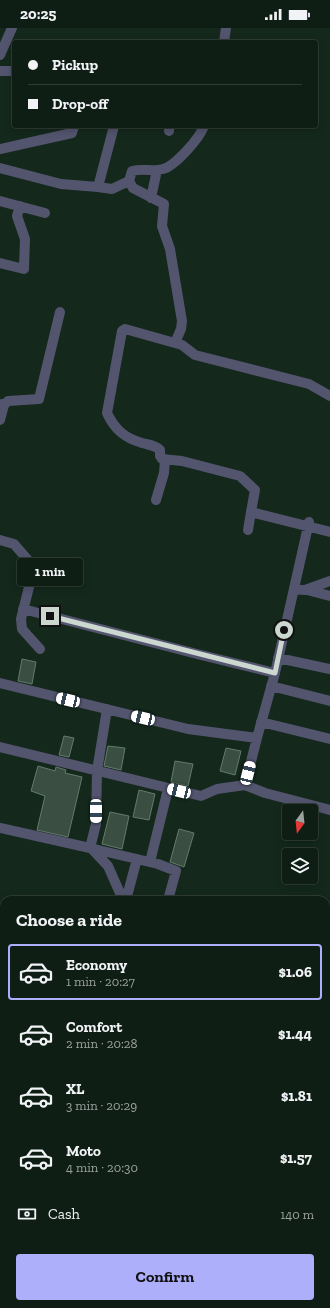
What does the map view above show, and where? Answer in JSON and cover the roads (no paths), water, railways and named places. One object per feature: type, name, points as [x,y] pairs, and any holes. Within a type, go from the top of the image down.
[{"type":"street","points":[[0,55],[12,28]]},
{"type":"street","points":[[224,40],[226,28]]},
{"type":"street","points":[[0,71],[12,71]]},
{"type":"street","points":[[0,149],[72,133],[73,128]]},
{"type":"street","points":[[98,187],[113,128]]},
{"type":"street","points":[[175,343],[182,328],[182,321],[170,249],[162,226],[164,204],[133,188],[129,182],[132,171],[140,169],[166,169],[191,147],[203,128]]},
{"type":"street","points":[[0,168],[61,184],[112,189],[129,182]]},
{"type":"street","points":[[151,198],[157,170]]},
{"type":"street","points":[[0,201],[45,213]]},
{"type":"street","points":[[0,263],[24,269],[25,239],[18,216],[20,206]]},
{"type":"street","points":[[0,420],[2,405],[8,401],[39,399],[60,312]]},
{"type":"street","points":[[248,530],[255,490],[240,476],[165,459],[160,456],[160,450],[156,446],[130,440],[118,431],[107,413],[122,331],[125,329],[182,345],[195,355],[309,384],[330,396]]},
{"type":"street","points":[[156,500],[164,473],[165,459]]},
{"type":"street","points":[[251,512],[309,524],[330,532]]},
{"type":"street","points":[[245,785],[275,673],[309,524]]},
{"type":"street","points":[[0,540],[14,544],[34,567],[21,619],[22,629],[40,649]]},
{"type":"street","points":[[305,590],[330,581]]},
{"type":"street","points":[[294,589],[330,596]]},
{"type":"street","points":[[23,609],[201,656],[275,673]]},
{"type":"street","points":[[278,658],[330,669]]},
{"type":"street","points":[[0,683],[188,729],[257,738]]},
{"type":"street","points":[[271,686],[330,701]]},
{"type":"street","points":[[90,848],[96,824],[97,771],[107,709]]},
{"type":"street","points":[[261,722],[330,739]]},
{"type":"street","points":[[0,747],[201,796],[217,788],[245,785],[265,793],[330,810]]},
{"type":"street","points":[[150,862],[168,788]]},
{"type":"street","points":[[0,828],[150,862],[176,871],[169,896]]},
{"type":"street","points":[[90,848],[108,866],[123,896]]},
{"type":"street","points":[[126,896],[137,859]]}]
